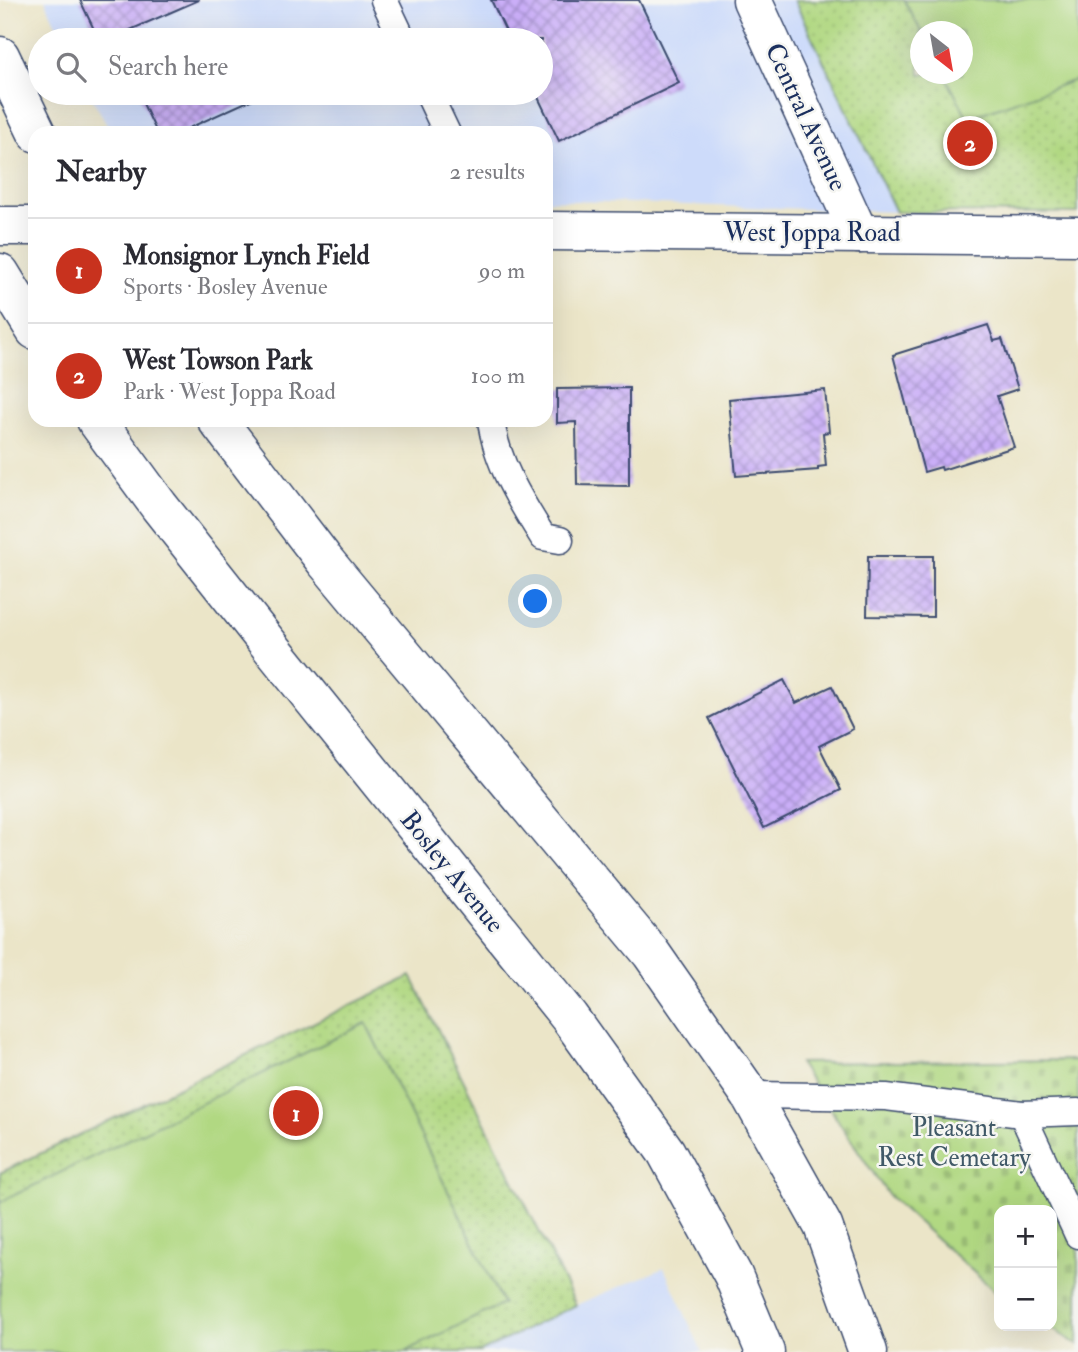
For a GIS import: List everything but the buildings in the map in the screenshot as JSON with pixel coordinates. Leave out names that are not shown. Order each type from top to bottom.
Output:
[{"type":"main road","name":"Central Avenue","points":[[752,0],[859,234]]},
{"type":"main road","points":[[0,56],[34,126]]},
{"type":"main road","points":[[0,226],[28,226]]},
{"type":"main road","name":"West Joppa Road","points":[[553,231],[1078,236]]},
{"type":"main road","points":[[0,273],[28,319]]},
{"type":"main road","name":"Bosley Avenue","points":[[101,427],[159,506],[585,1040],[666,1152],[733,1275],[765,1352]]},
{"type":"main road","points":[[230,430],[325,561],[651,953],[750,1095],[822,1226],[868,1352]]},
{"type":"lane","points":[[384,0],[397,28]]},
{"type":"lane","points":[[434,105],[444,126]]},
{"type":"lane","points":[[492,427],[493,437],[517,495],[543,537],[559,540]]},
{"type":"lane","points":[[750,1095],[886,1097],[1022,1114],[1078,1112]]},
{"type":"lane","points":[[1022,1114],[1078,1235]]},
{"type":"shaded area","points":[[45,0],[794,0],[896,212],[553,200],[553,126],[108,126],[96,105],[553,105],[553,28],[58,28]]},
{"type":"shaded area","points":[[664,1268],[702,1352],[480,1352],[576,1305]]},
{"type":"green space","points":[[794,0],[1078,0],[1078,213],[896,212]]},
{"type":"green space","points":[[904,0],[1078,0],[1078,79],[968,118],[949,84],[973,84],[973,21],[916,21]]},
{"type":"green space","points":[[411,976],[576,1305],[480,1352],[0,1352],[0,1173]]},
{"type":"green space","points":[[366,1023],[503,1304],[404,1352],[0,1352],[0,1202]]},
{"type":"green space","name":"Pleasant Rest Cemetary","points":[[1078,1060],[1078,1345],[1056,1331],[1057,1205],[994,1205],[994,1290],[889,1196],[799,1063]]},
{"type":"place","name":"West Towson Park","points":[[970,143]]},
{"type":"place","name":"Monsignor Lynch Field","points":[[296,1113]]}]
